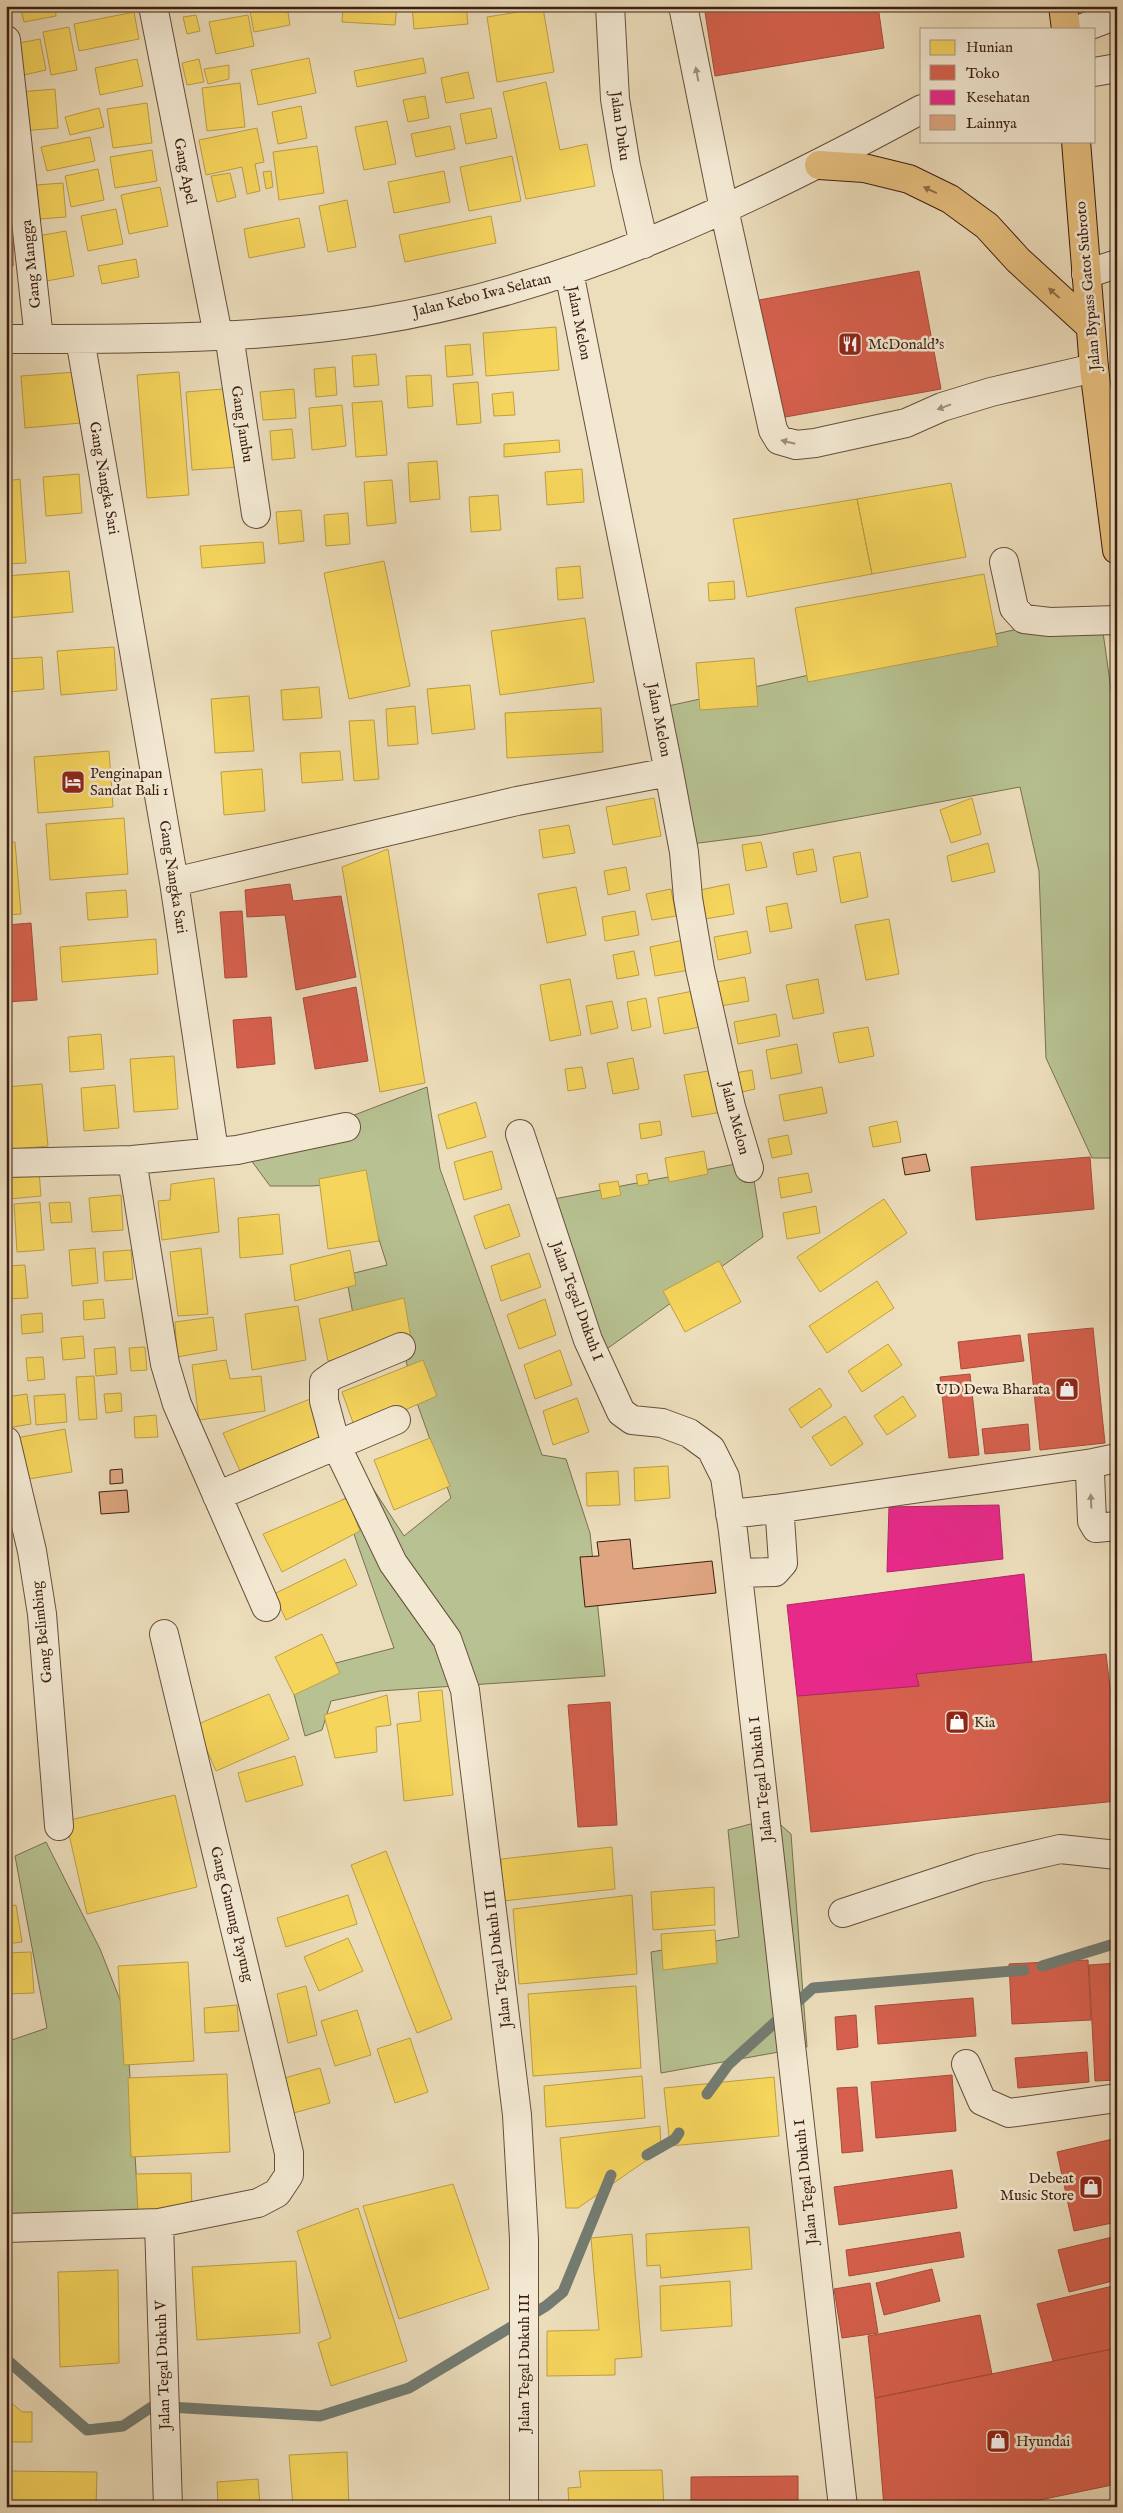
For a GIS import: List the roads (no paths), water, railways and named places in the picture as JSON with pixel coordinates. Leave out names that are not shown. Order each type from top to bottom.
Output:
[{"type":"main road","points":[[1063,6],[1066,28]]},
{"type":"main road","name":"Jalan Bypass Gatot Subroto","points":[[1076,142],[1094,368],[1117,550]]},
{"type":"main road","points":[[819,165],[873,170],[908,179],[950,199],[986,226],[1018,260],[1090,326]]},
{"type":"street","name":"Gang Apel","points":[[153,6],[223,335]]},
{"type":"street","name":"Jalan Duku","points":[[610,6],[615,99],[626,166],[644,244]]},
{"type":"street","points":[[684,6],[738,276],[773,430],[780,440],[796,444],[815,443],[906,424],[942,407],[991,392],[1094,368]]},
{"type":"street","points":[[1083,28],[1117,15]]},
{"type":"street","name":"Gang Mangga","points":[[6,40],[39,339]]},
{"type":"street","points":[[1096,72],[1117,68]]},
{"type":"street","name":"Jalan Kebo Iwa Selatan","points":[[6,339],[80,339],[289,332],[373,321],[504,292],[569,272],[644,244],[724,210],[819,165],[920,110]]},
{"type":"street","points":[[1086,274],[1117,264]]},
{"type":"street","name":"Jalan Melon","points":[[569,272],[669,772],[684,852],[688,898],[702,978],[731,1107],[749,1168]]},
{"type":"street","name":"Gang Jambu","points":[[223,335],[256,514]]},
{"type":"street","name":"Gang Nangka Sari","points":[[80,339],[174,882],[214,1152]]},
{"type":"street","points":[[1004,562],[1014,608],[1024,619],[1050,622],[1117,620]]},
{"type":"street","points":[[174,882],[517,801],[669,772]]},
{"type":"street","points":[[6,1164],[132,1160],[237,1150],[346,1127]]},
{"type":"street","name":"Jalan Tegal Dukuh I","points":[[520,1134],[588,1340],[621,1412],[632,1420],[662,1423],[689,1433],[711,1449],[725,1477],[738,1573],[843,2507]]},
{"type":"street","points":[[132,1160],[165,1364],[176,1404],[266,1607]]},
{"type":"street","name":"Jalan Tegal Dukuh III","points":[[401,1348],[334,1375],[324,1382],[324,1401],[336,1445],[393,1563],[447,1639],[465,1690],[517,2115],[524,2238],[524,2507]]},
{"type":"street","points":[[217,1496],[396,1420]]},
{"type":"street","name":"Gang Belimbing","points":[[6,1441],[32,1551],[40,1605],[59,1826]]},
{"type":"street","points":[[730,1514],[1105,1461]]},
{"type":"street","points":[[1105,1461],[1090,1472],[1092,1522],[1096,1528],[1117,1526]]},
{"type":"street","points":[[738,1573],[776,1572],[783,1563],[780,1518],[775,1509]]},
{"type":"street","name":"Gang Gunung Payung","points":[[159,2223],[258,2203],[277,2193],[289,2175],[289,2153],[164,1634]]},
{"type":"street","points":[[843,1913],[979,1868],[1060,1849],[1117,1855]]},
{"type":"street","points":[[966,2064],[982,2101],[1009,2113],[1117,2098]]},
{"type":"street","points":[[6,2228],[159,2223]]},
{"type":"street","name":"Jalan Tegal Dukuh V","points":[[159,2223],[168,2507]]},
{"type":"waterway","points":[[1042,1966],[1117,1943]]},
{"type":"waterway","points":[[707,2094],[728,2065],[813,1988],[1024,1970]]},
{"type":"waterway","points":[[647,2155],[675,2139],[679,2133]]},
{"type":"waterway","points":[[6,2359],[87,2430],[123,2426],[153,2406],[320,2416],[409,2388],[546,2306],[563,2292],[611,2175]]},
{"type":"place","name":"McDonald's","points":[[850,344]]},
{"type":"place","name":"Penginapan Sandat Bali 1","points":[[73,782]]},
{"type":"place","name":"UD Dewa Bharata","points":[[1067,1389]]},
{"type":"place","name":"Kia","points":[[957,1722]]},
{"type":"place","name":"Debeat Music Store","points":[[1091,2187]]},
{"type":"place","name":"Hyundai","points":[[998,2441]]}]
